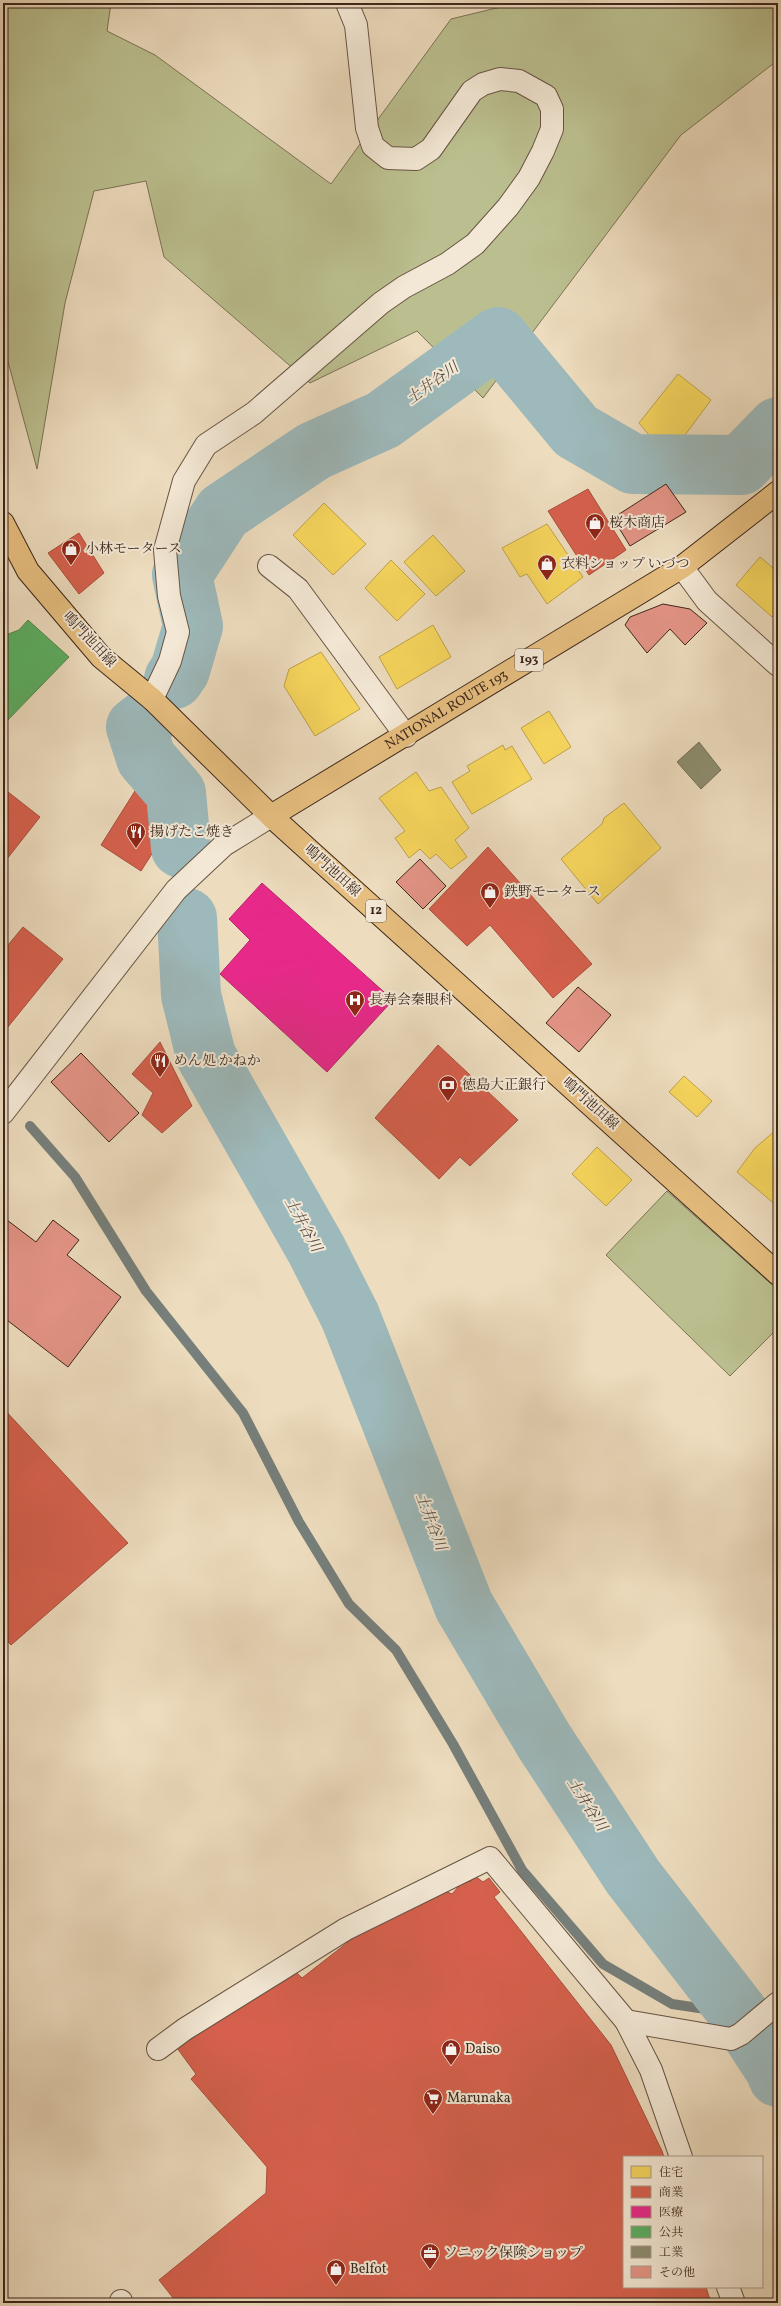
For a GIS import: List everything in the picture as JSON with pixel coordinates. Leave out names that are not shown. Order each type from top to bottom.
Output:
[{"type":"main road","name":"NATIONAL ROUTE 193","points":[[271,816],[406,736],[682,567],[778,492]]},
{"type":"main road","name":"鳴門池田線","points":[[3,523],[28,571],[101,657],[152,699],[271,816],[778,1274]]},
{"type":"street","points":[[152,699],[170,661],[178,632],[169,596],[165,550],[184,481],[206,445],[254,413],[381,303],[475,244],[508,207],[529,178],[543,151],[552,129],[552,109],[546,96],[519,81],[500,79],[483,84],[472,91],[431,149],[416,159],[388,158],[373,146],[367,128],[362,68],[356,25],[347,3]]},
{"type":"street","points":[[269,566],[298,589],[406,736]]},
{"type":"street","points":[[682,567],[707,601],[778,665]]},
{"type":"street","points":[[3,1113],[176,890],[224,845],[271,816]]},
{"type":"street","points":[[158,2048],[185,2029],[346,1929],[490,1858],[626,2022],[651,2070],[681,2156]]},
{"type":"street","points":[[626,2022],[731,2039],[741,2034],[778,2003]]},
{"type":"street","points":[[728,2288],[734,2303]]},
{"type":"green space","points":[[3,3],[111,3],[107,31],[155,55],[331,184],[451,19],[517,3],[778,3],[778,60],[681,135],[483,398],[417,331],[310,383],[164,257],[146,181],[94,191],[65,303],[37,469],[3,343]]},
{"type":"green space","points":[[667,1191],[778,1290],[778,1328],[730,1376],[606,1255]]},
{"type":"building: 住宅","points":[[678,374],[711,400],[668,458],[639,423]]},
{"type":"building: 住宅","points":[[324,503],[366,544],[333,575],[293,535]]},
{"type":"building: 住宅","points":[[547,524],[583,577],[547,604],[527,574],[520,577],[502,548]]},
{"type":"building: 住宅","points":[[433,535],[465,571],[436,596],[404,562]]},
{"type":"building: 住宅","points":[[760,557],[778,572],[778,610],[772,617],[736,585]]},
{"type":"building: 住宅","points":[[391,560],[425,594],[397,621],[365,588]]},
{"type":"building: 住宅","points":[[433,625],[451,657],[397,689],[379,657]]},
{"type":"building: 住宅","points":[[321,652],[360,709],[315,736],[284,686],[289,669]]},
{"type":"building: 住宅","points":[[549,711],[571,747],[544,764],[521,728]]},
{"type":"building: 住宅","points":[[503,745],[505,750],[512,746],[532,779],[472,814],[452,782],[470,771],[467,766]]},
{"type":"building: 住宅","points":[[416,772],[429,791],[441,787],[469,828],[455,840],[467,857],[451,869],[436,854],[430,859],[420,849],[409,858],[395,838],[405,831],[379,798]]},
{"type":"building: 住宅","points":[[624,803],[661,848],[598,904],[561,859],[602,824],[604,818]]},
{"type":"building: 住宅","points":[[684,1076],[712,1101],[697,1117],[669,1092]]},
{"type":"building: 住宅","points":[[776,1130],[778,1132],[778,1207],[737,1172],[755,1148]]},
{"type":"building: 住宅","points":[[597,1147],[632,1180],[606,1206],[572,1174]]},
{"type":"building: 商業","points":[[588,489],[626,550],[589,575],[548,511]]},
{"type":"building: 商業","points":[[79,533],[104,573],[79,594],[48,553]]},
{"type":"building: 商業","points":[[140,783],[181,808],[141,871],[101,845]]},
{"type":"building: 商業","points":[[3,788],[40,817],[3,864]]},
{"type":"building: 商業","points":[[488,847],[592,964],[553,998],[490,925],[467,946],[429,909]]},
{"type":"building: 商業","points":[[23,927],[63,959],[3,1033],[3,951]]},
{"type":"building: 商業","points":[[160,1042],[192,1106],[162,1133],[142,1115],[153,1093],[132,1074]]},
{"type":"building: 商業","points":[[438,1045],[518,1120],[470,1166],[460,1157],[439,1179],[375,1118]]},
{"type":"building: 商業","points":[[3,1408],[128,1543],[11,1645],[3,1636]]},
{"type":"building: 商業","name":"Marunaka","points":[[475,1876],[483,1882],[489,1878],[500,1892],[494,1897],[611,2045],[662,2151],[664,2156],[623,2156],[623,2288],[706,2288],[711,2303],[177,2303],[159,2280],[266,2193],[267,2167],[191,2079],[196,2074],[177,2048],[297,1973],[302,1978],[361,1932],[445,1891],[452,1894],[466,1878],[470,1882]]},
{"type":"building: 医療","points":[[262,883],[393,1000],[327,1072],[220,974],[250,940],[229,919]]},
{"type":"building: 公共","points":[[28,620],[69,657],[3,725],[3,636],[19,630]]},
{"type":"building: 工業","points":[[699,742],[721,770],[701,789],[677,762]]},
{"type":"building: その他","points":[[666,484],[686,512],[630,546],[613,518]]},
{"type":"building: その他","points":[[663,604],[690,609],[707,623],[685,645],[670,629],[647,653],[625,625],[630,617]]},
{"type":"building: その他","points":[[420,859],[446,886],[423,909],[396,882]]},
{"type":"building: その他","points":[[578,987],[611,1015],[579,1052],[546,1023]]},
{"type":"building: その他","points":[[81,1053],[139,1113],[109,1142],[51,1082]]},
{"type":"building: その他","points":[[3,1217],[36,1242],[53,1220],[79,1240],[67,1255],[121,1297],[68,1367],[3,1317]]},
{"type":"waterway","name":"土井谷川","points":[[174,679],[180,670],[193,626],[182,575],[223,512],[314,451],[383,420],[498,337],[576,431],[633,464],[741,465],[778,427]]},
{"type":"waterway","name":"土井谷川","points":[[150,716],[136,727],[146,758],[176,793],[181,848]]},
{"type":"waterway","name":"土井谷川","points":[[187,918],[191,995],[206,1056],[316,1249],[350,1316],[464,1606],[544,1741],[633,1877],[739,2014],[775,2069],[778,2077]]},
{"type":"waterway","points":[[30,1126],[75,1177],[146,1291],[243,1413],[299,1522],[349,1604],[396,1650],[453,1744],[522,1870],[603,1964],[672,2004],[739,2014]]},
{"type":"place","name":"桜木商店","points":[[595,540]]},
{"type":"place","name":"小林モータース","points":[[71,566]]},
{"type":"place","name":"衣料ショップ いづつ","points":[[547,581]]},
{"type":"place","name":"揚げたこ焼き","points":[[136,849]]},
{"type":"place","name":"鉄野モータース","points":[[490,909]]},
{"type":"place","name":"長寿会秦眼科","points":[[355,1017]]},
{"type":"place","name":"めん処 かねか","points":[[160,1078]]},
{"type":"place","name":"徳島大正銀行","points":[[448,1102]]},
{"type":"place","name":"Daiso","points":[[451,2066]]},
{"type":"place","name":"Marunaka","points":[[433,2115]]},
{"type":"place","name":"ソニック保険ショップ","points":[[430,2270]]},
{"type":"place","name":"Belfot","points":[[336,2286]]}]
